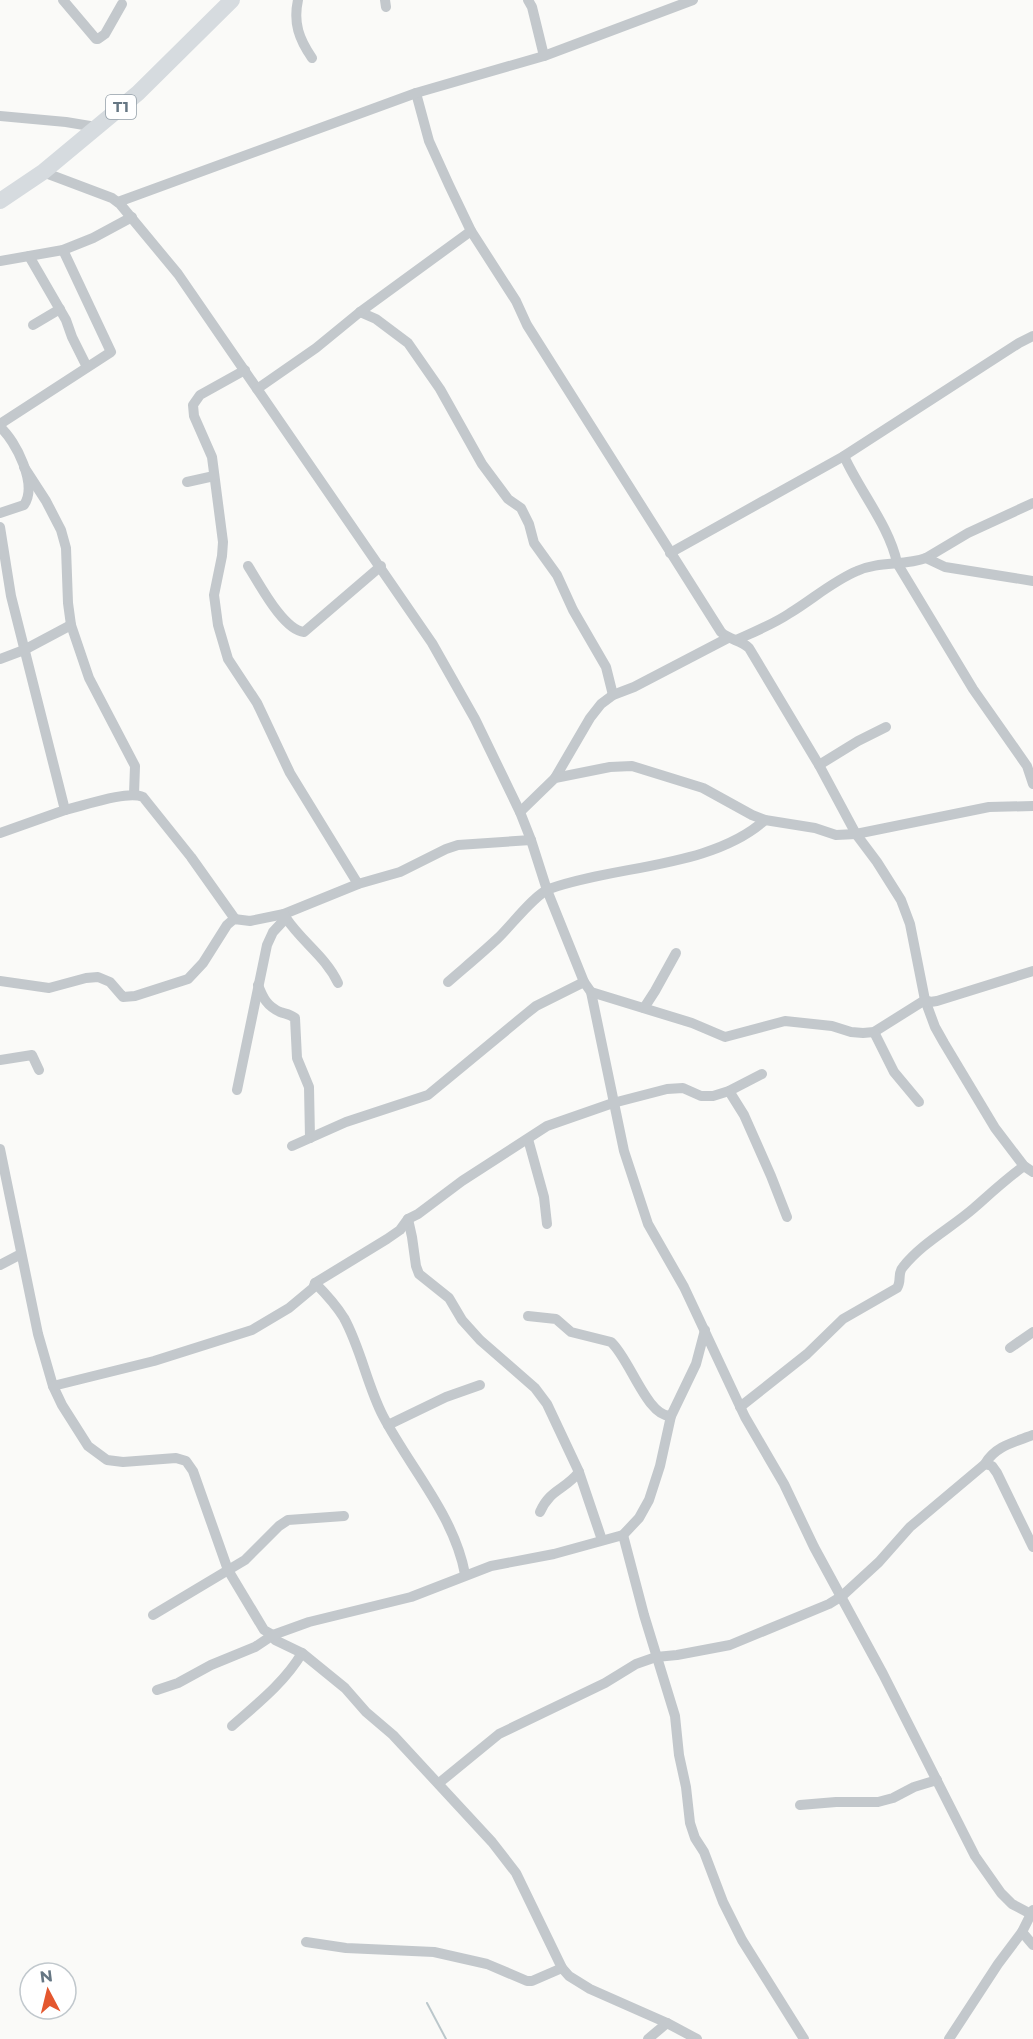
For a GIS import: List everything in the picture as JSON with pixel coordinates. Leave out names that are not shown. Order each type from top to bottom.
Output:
[{"type":"highway","name":"T1","points":[[0,201],[43,172],[138,93],[232,0]]},
{"type":"street","points":[[63,0],[96,39],[105,34],[122,4]]},
{"type":"street","points":[[298,0],[296,14],[298,32],[312,58]]},
{"type":"street","points":[[528,0],[532,7],[544,56]]},
{"type":"street","points":[[118,202],[416,93],[544,56],[693,0]]},
{"type":"street","points":[[416,93],[429,141],[471,231],[516,301],[527,325],[721,632],[748,648],[819,765],[856,834],[901,900],[910,924],[925,1000],[935,1027],[995,1128],[1028,1169],[996,1187],[974,1208],[929,1242],[900,1270],[900,1283],[897,1288],[843,1319],[807,1354],[740,1407]]},
{"type":"street","points":[[0,116],[96,127]]},
{"type":"street","points":[[43,172],[118,202],[178,274],[432,642],[475,719],[520,812],[547,890],[584,982],[591,992],[624,1151],[648,1224],[684,1287],[740,1407],[784,1484],[814,1547],[842,1596],[975,1857],[1001,1893],[1012,1904],[1032,1912],[1022,1932],[949,2039]]},
{"type":"street","points":[[0,261],[63,250],[93,238],[132,217]]},
{"type":"street","points":[[257,389],[316,348],[360,312],[471,231]]},
{"type":"street","points":[[63,250],[111,353],[0,426],[15,445],[24,467],[61,530],[66,548],[71,625],[89,678],[135,766],[134,794]]},
{"type":"street","points":[[29,256],[60,309],[87,367]]},
{"type":"street","points":[[33,324],[60,309]]},
{"type":"street","points":[[360,312],[376,320],[408,343],[440,389],[482,464],[508,499],[521,508],[529,524],[534,543],[557,575],[573,610],[606,667],[613,695]]},
{"type":"street","points":[[670,553],[844,456],[926,401],[1033,336]]},
{"type":"street","points":[[245,370],[200,395],[193,405],[194,416],[211,453],[223,542],[214,601],[226,653],[233,668],[257,704],[290,773],[358,884]]},
{"type":"street","points":[[844,456],[853,477],[867,498],[895,551],[897,563],[973,688],[1027,766],[1033,784]]},
{"type":"street","points":[[0,513],[17,508],[26,502],[27,487],[24,467]]},
{"type":"street","points":[[187,482],[214,476]]},
{"type":"street","points":[[520,812],[555,778],[590,718],[601,704],[613,695],[790,614],[819,592],[852,573],[871,567],[926,558],[968,533],[1033,503]]},
{"type":"street","points":[[0,527],[11,596],[65,810]]},
{"type":"street","points":[[926,558],[945,567],[1033,581]]},
{"type":"street","points":[[248,566],[280,613],[295,630],[302,632],[307,631],[381,566]]},
{"type":"street","points":[[0,599],[11,596]]},
{"type":"street","points":[[0,659],[24,650],[71,625]]},
{"type":"street","points":[[819,765],[886,727]]},
{"type":"street","points":[[555,778],[610,767],[632,766],[704,788],[765,820],[814,828],[836,835],[856,834],[989,807],[1033,806]]},
{"type":"street","points":[[0,834],[65,810],[134,794],[141,796],[191,857],[236,919]]},
{"type":"street","points":[[448,982],[497,939],[547,890],[683,858],[730,843],[765,820]]},
{"type":"street","points":[[0,981],[49,988],[98,977],[108,980],[123,997],[135,996],[188,979],[203,963],[228,925],[236,919],[250,921],[285,916],[358,884],[400,872],[458,845],[531,840]]},
{"type":"street","points":[[285,916],[293,929],[326,963],[338,983]]},
{"type":"street","points":[[237,1090],[267,945],[285,916]]},
{"type":"street","points":[[644,1008],[676,953]]},
{"type":"street","points":[[925,1000],[938,1001],[1033,971]]},
{"type":"street","points":[[291,1146],[346,1122],[428,1095],[526,1014],[584,982]]},
{"type":"street","points":[[258,984],[269,1006],[294,1018],[297,1058],[309,1087],[310,1138]]},
{"type":"street","points":[[591,992],[692,1023],[725,1037],[785,1020],[832,1026],[863,1034],[874,1032],[925,1000]]},
{"type":"street","points":[[874,1032],[894,1072],[919,1102]]},
{"type":"street","points":[[0,1060],[32,1055],[39,1070]]},
{"type":"street","points":[[52,1386],[154,1361],[252,1330],[289,1308],[313,1288],[315,1283],[387,1239],[400,1230],[408,1219],[548,1126],[613,1103],[675,1088],[687,1089],[701,1096],[713,1096],[729,1091],[762,1074]]},
{"type":"street","points":[[729,1091],[744,1115],[787,1217]]},
{"type":"street","points":[[528,1139],[544,1197],[547,1224]]},
{"type":"street","points":[[0,1149],[21,1254],[52,1386],[77,1432],[88,1446],[108,1460],[123,1462],[180,1458],[186,1461],[193,1471],[228,1570],[264,1630],[273,1635],[275,1640],[302,1653],[345,1688],[366,1712],[393,1735],[439,1783],[492,1842],[516,1873],[562,1968],[580,1983],[697,2039]]},
{"type":"street","points":[[408,1219],[419,1274],[449,1298],[462,1320],[480,1340],[539,1392],[551,1410],[579,1472],[602,1540]]},
{"type":"street","points":[[0,1265],[21,1254]]},
{"type":"street","points":[[315,1283],[333,1301],[344,1320],[388,1425],[414,1466],[448,1528],[462,1556],[465,1574]]},
{"type":"street","points":[[528,1316],[557,1319],[571,1332],[611,1342],[631,1369],[652,1406],[660,1414],[671,1416]]},
{"type":"street","points":[[157,1690],[178,1683],[211,1665],[255,1647],[273,1635],[326,1617],[411,1597],[490,1566],[554,1554],[623,1535],[639,1518],[649,1500],[660,1466],[671,1416],[696,1364],[705,1330]]},
{"type":"street","points":[[1010,1348],[1033,1332]]},
{"type":"street","points":[[388,1425],[446,1397],[480,1385]]},
{"type":"street","points":[[439,1783],[499,1734],[605,1683],[636,1664],[656,1657],[730,1645],[822,1608],[842,1596],[879,1562],[910,1527],[985,1464],[996,1450],[1033,1435]]},
{"type":"street","points":[[985,1464],[992,1466],[997,1473],[1033,1547]]},
{"type":"street","points":[[540,1512],[548,1496],[574,1479],[579,1472]]},
{"type":"street","points":[[153,1615],[255,1551],[288,1520],[344,1516]]},
{"type":"street","points":[[623,1535],[656,1657],[675,1716],[690,1823],[695,1838],[704,1852],[723,1902],[742,1940],[804,2039]]},
{"type":"street","points":[[232,1726],[268,1695],[293,1669],[302,1653]]},
{"type":"street","points":[[800,1805],[878,1802],[937,1780]]},
{"type":"street","points":[[1022,1932],[1033,1945]]},
{"type":"street","points":[[306,1942],[346,1948],[434,1952],[487,1964],[527,1981],[562,1968]]},
{"type":"street","points":[[648,2039],[667,2023]]},
{"type":"waterway","points":[[427,2003],[446,2039]]}]
